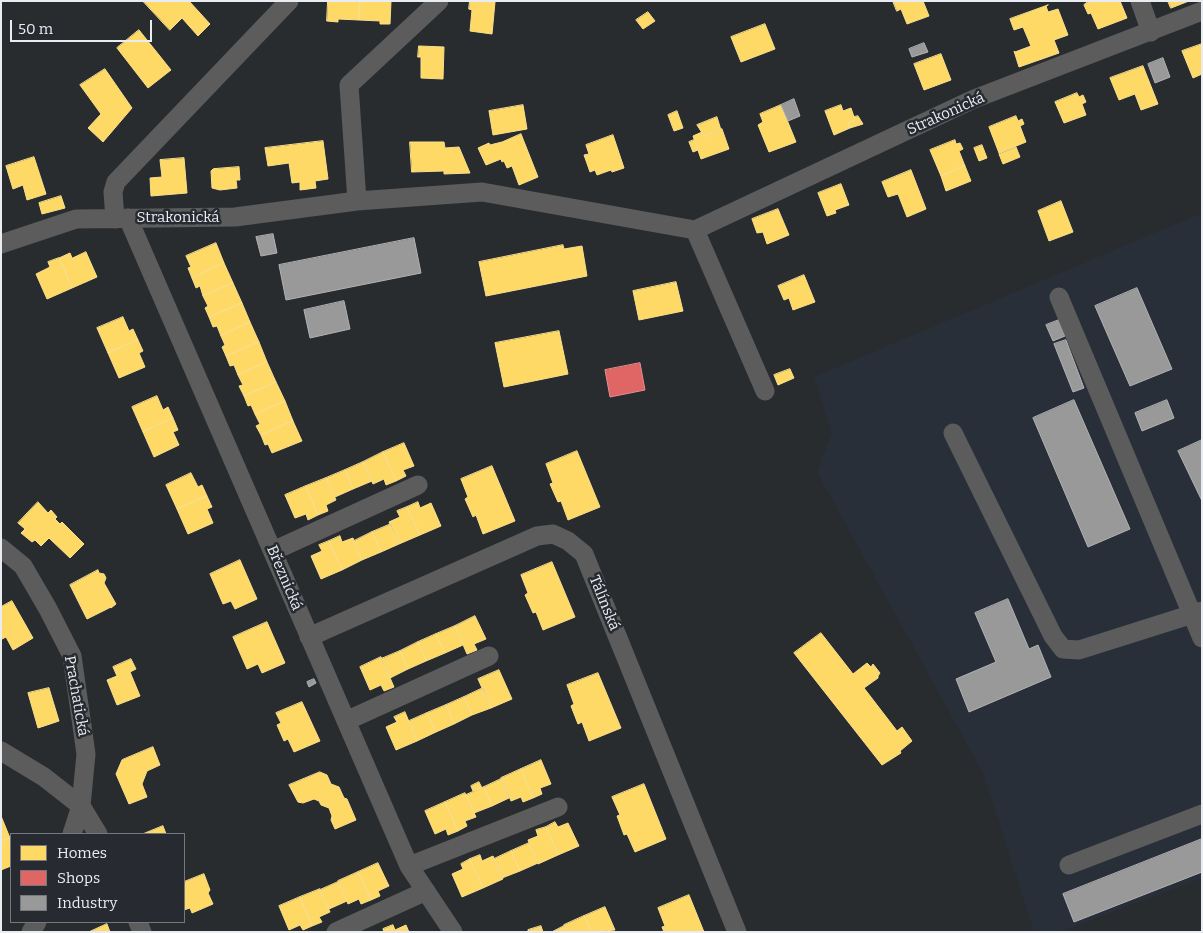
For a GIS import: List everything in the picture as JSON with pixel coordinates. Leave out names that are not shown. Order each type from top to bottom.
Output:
[{"type":"street","name":"Březnická","points":[[288,1],[116,182],[113,192],[121,218],[272,551],[409,866],[453,932]]},
{"type":"street","points":[[357,201],[349,85],[438,1]]},
{"type":"street","points":[[1140,1],[1151,32]]},
{"type":"street","name":"Strakonická","points":[[1,244],[76,219],[235,218],[357,201],[482,192],[695,230],[974,99],[1202,11]]},
{"type":"street","points":[[695,230],[765,390]]},
{"type":"street","points":[[1060,298],[1197,613],[1202,638]]},
{"type":"street","points":[[953,432],[1053,636],[1063,649],[1079,650],[1197,613]]},
{"type":"street","points":[[272,551],[418,485]]},
{"type":"street","name":"Tálínská","points":[[310,637],[537,536],[553,534],[568,541],[584,554],[737,932]]},
{"type":"street","name":"Prachatická","points":[[1,548],[23,566],[72,656],[86,754],[81,806],[72,833]]},
{"type":"street","points":[[346,721],[489,656]]},
{"type":"street","points":[[1,751],[44,777],[81,806],[97,833]]},
{"type":"street","points":[[409,866],[558,806]]},
{"type":"street","points":[[1069,865],[1202,814]]},
{"type":"street","points":[[336,932],[426,891]]},
{"type":"shaded area","points":[[1202,213],[1202,878],[1060,932],[1034,932],[984,775],[817,472],[832,433],[814,377]]},
{"type":"building: Homes","points":[[143,1],[189,1],[210,24],[198,36],[182,18],[170,30]]},
{"type":"building: Homes","points":[[328,1],[360,1],[359,20],[338,19],[338,22],[327,21]]},
{"type":"building: Homes","points":[[360,1],[391,1],[390,24],[380,24],[380,21],[359,20]]},
{"type":"building: Homes","points":[[470,1],[495,2],[492,34],[470,31],[472,10],[469,9]]},
{"type":"building: Homes","points":[[893,1],[923,1],[929,16],[907,24],[901,9],[897,11]]},
{"type":"building: Homes","points":[[1089,1],[1120,1],[1127,18],[1098,29],[1091,13],[1088,14],[1084,5]]},
{"type":"building: Homes","points":[[1168,1],[1189,1],[1171,8]]},
{"type":"building: Homes","points":[[1048,5],[1046,6],[1048,12],[1058,9],[1068,35],[1054,40],[1059,53],[1019,67],[1014,51],[1031,46],[1023,27],[1014,30],[1010,19]]},
{"type":"building: Homes","points":[[648,12],[655,21],[643,29],[636,20]]},
{"type":"building: Homes","points":[[765,24],[775,49],[741,62],[731,37]]},
{"type":"building: Homes","points":[[139,30],[171,70],[148,88],[117,48]]},
{"type":"building: Homes","points":[[1202,44],[1202,74],[1193,78],[1182,51]]},
{"type":"building: Homes","points":[[419,46],[444,47],[443,79],[421,78],[421,57],[418,57]]},
{"type":"building: Homes","points":[[941,54],[951,80],[924,90],[914,64]]},
{"type":"building: Homes","points":[[1143,66],[1158,104],[1141,110],[1135,94],[1119,100],[1110,78]]},
{"type":"building: Homes","points":[[105,69],[132,108],[103,142],[88,128],[101,114],[80,85]]},
{"type":"building: Homes","points":[[1077,93],[1079,97],[1083,95],[1086,102],[1082,104],[1086,115],[1064,123],[1055,102]]},
{"type":"building: Homes","points":[[523,105],[527,129],[493,135],[489,111]]},
{"type":"building: Homes","points":[[781,105],[796,142],[769,152],[758,125],[763,122],[760,114]]},
{"type":"building: Homes","points":[[841,105],[843,111],[851,108],[855,120],[848,123],[850,128],[834,135],[825,111]]},
{"type":"building: Homes","points":[[677,111],[683,128],[674,131],[668,115]]},
{"type":"building: Homes","points":[[858,116],[863,124],[850,128],[848,123],[855,120],[854,117]]},
{"type":"building: Homes","points":[[1016,116],[1018,121],[1022,119],[1024,124],[1020,126],[1026,142],[999,153],[989,127]]},
{"type":"building: Homes","points":[[717,117],[721,130],[704,136],[697,125]]},
{"type":"building: Homes","points":[[722,129],[729,149],[701,159],[693,136],[702,132],[704,136]]},
{"type":"building: Homes","points":[[521,134],[538,177],[519,185],[512,166],[507,168],[501,159],[486,165],[478,148],[489,143],[490,145],[502,142]]},
{"type":"building: Homes","points":[[613,135],[624,168],[597,175],[595,170],[590,172],[584,155],[589,154],[586,145]]},
{"type":"building: Homes","points":[[694,140],[698,150],[693,152],[689,142]]},
{"type":"building: Homes","points":[[955,140],[956,144],[960,143],[963,149],[959,151],[965,166],[941,176],[930,150]]},
{"type":"building: Homes","points":[[323,141],[328,179],[315,181],[316,188],[300,190],[300,182],[292,183],[289,163],[268,166],[265,148]]},
{"type":"building: Homes","points":[[410,142],[444,142],[445,148],[459,147],[470,173],[444,174],[444,171],[412,172]]},
{"type":"building: Homes","points":[[982,145],[987,158],[979,161],[974,148]]},
{"type":"building: Homes","points":[[1016,147],[1020,157],[1003,164],[999,154]]},
{"type":"building: Homes","points":[[34,157],[46,194],[27,200],[23,185],[13,189],[6,166]]},
{"type":"building: Homes","points":[[184,158],[187,193],[151,196],[150,178],[162,177],[160,160]]},
{"type":"building: Homes","points":[[965,166],[971,181],[946,191],[941,176]]},
{"type":"building: Homes","points":[[239,167],[240,180],[236,180],[237,188],[220,190],[212,188],[211,171],[213,169]]},
{"type":"building: Homes","points":[[911,170],[926,209],[907,217],[898,194],[888,197],[882,182]]},
{"type":"building: Homes","points":[[841,184],[849,205],[835,210],[836,213],[827,216],[818,193]]},
{"type":"building: Homes","points":[[61,196],[65,208],[42,214],[39,203]]},
{"type":"building: Homes","points":[[1061,201],[1073,232],[1049,241],[1038,211]]},
{"type":"building: Homes","points":[[778,209],[789,235],[767,244],[763,232],[757,233],[752,219]]},
{"type":"building: Homes","points":[[216,243],[224,263],[192,278],[188,268],[191,267],[186,256]]},
{"type":"building: Homes","points":[[563,245],[564,249],[582,246],[587,276],[486,296],[479,262]]},
{"type":"building: Homes","points":[[86,252],[97,277],[72,288],[59,258],[70,253],[72,258]]},
{"type":"building: Homes","points":[[59,258],[72,288],[47,299],[36,274],[50,267],[48,262]]},
{"type":"building: Homes","points":[[224,263],[233,283],[203,296],[200,286],[196,288],[192,278]]},
{"type":"building: Homes","points":[[804,275],[815,302],[793,310],[789,298],[784,300],[778,286]]},
{"type":"building: Homes","points":[[676,282],[683,311],[639,320],[633,291]]},
{"type":"building: Homes","points":[[233,283],[242,303],[209,317],[205,308],[208,306],[203,296]]},
{"type":"building: Homes","points":[[242,303],[250,322],[221,336],[217,326],[213,327],[209,317]]},
{"type":"building: Homes","points":[[123,317],[129,331],[133,329],[138,340],[108,353],[97,328]]},
{"type":"building: Homes","points":[[250,322],[259,342],[226,356],[222,347],[225,345],[221,336]]},
{"type":"building: Homes","points":[[559,331],[568,374],[504,387],[495,343]]},
{"type":"building: Homes","points":[[138,340],[143,351],[139,353],[145,367],[119,378],[108,353]]},
{"type":"building: Homes","points":[[259,342],[267,362],[238,375],[234,365],[230,366],[226,356]]},
{"type":"building: Homes","points":[[267,362],[276,382],[244,396],[239,386],[243,385],[238,375]]},
{"type":"building: Homes","points":[[790,369],[794,378],[778,385],[774,375]]},
{"type":"building: Homes","points":[[276,382],[285,401],[255,414],[251,405],[248,406],[244,396]]},
{"type":"building: Homes","points":[[157,396],[163,410],[168,407],[173,418],[143,432],[132,407]]},
{"type":"building: Homes","points":[[285,401],[293,421],[261,435],[256,426],[260,424],[255,414]]},
{"type":"building: Homes","points":[[173,418],[178,430],[173,432],[179,445],[154,457],[143,432]]},
{"type":"building: Homes","points":[[293,421],[302,441],[272,453],[268,444],[265,445],[261,435]]},
{"type":"building: Homes","points":[[404,443],[414,466],[403,470],[406,476],[396,481],[383,452]]},
{"type":"building: Homes","points":[[577,451],[600,507],[568,520],[561,501],[558,502],[550,484],[553,483],[546,464]]},
{"type":"building: Homes","points":[[383,452],[396,481],[386,485],[384,479],[373,484],[363,462]]},
{"type":"building: Homes","points":[[363,462],[372,481],[353,489],[345,470]]},
{"type":"building: Homes","points":[[492,466],[515,521],[483,534],[476,515],[473,517],[465,499],[468,497],[461,479]]},
{"type":"building: Homes","points":[[345,470],[353,489],[335,497],[326,478]]},
{"type":"building: Homes","points":[[191,473],[198,487],[202,485],[207,496],[177,509],[166,485]]},
{"type":"building: Homes","points":[[326,478],[336,500],[326,505],[328,511],[318,515],[306,486]]},
{"type":"building: Homes","points":[[306,486],[318,515],[308,520],[306,514],[295,518],[285,495]]},
{"type":"building: Homes","points":[[207,496],[212,507],[207,509],[213,523],[188,534],[177,509]]},
{"type":"building: Homes","points":[[38,502],[48,513],[51,510],[57,517],[55,519],[60,524],[62,522],[84,544],[70,558],[49,538],[41,546],[35,540],[32,542],[21,533],[25,529],[18,523]]},
{"type":"building: Homes","points":[[418,502],[420,508],[431,503],[441,526],[420,535],[407,507]]},
{"type":"building: Homes","points":[[407,507],[420,535],[399,544],[389,522],[400,517],[397,511]]},
{"type":"building: Homes","points":[[391,524],[399,544],[381,552],[372,532]]},
{"type":"building: Homes","points":[[372,532],[381,552],[362,560],[354,541]]},
{"type":"building: Homes","points":[[340,536],[342,542],[353,538],[362,560],[342,570],[329,541]]},
{"type":"building: Homes","points":[[329,541],[342,570],[321,579],[311,556],[322,551],[319,545]]},
{"type":"building: Homes","points":[[240,560],[257,599],[235,609],[231,601],[223,604],[210,574]]},
{"type":"building: Homes","points":[[552,562],[575,617],[543,630],[536,612],[533,613],[525,595],[528,593],[521,575]]},
{"type":"building: Homes","points":[[98,570],[99,573],[104,574],[106,578],[104,583],[116,604],[87,619],[70,585]]},
{"type":"building: Homes","points":[[12,601],[33,638],[13,650],[6,637],[1,638],[1,607]]},
{"type":"building: Homes","points":[[475,616],[486,639],[474,644],[477,650],[467,654],[455,626]]},
{"type":"building: Homes","points":[[267,622],[285,663],[262,673],[258,664],[247,669],[233,637]]},
{"type":"building: Homes","points":[[455,626],[463,645],[445,653],[436,634]]},
{"type":"building: Homes","points":[[821,633],[853,674],[867,663],[871,667],[873,664],[880,673],[878,678],[864,688],[897,731],[902,727],[912,741],[900,751],[901,753],[882,765],[794,653]]},
{"type":"building: Homes","points":[[436,634],[445,653],[426,661],[418,642]]},
{"type":"building: Homes","points":[[418,642],[426,661],[408,669],[400,651]]},
{"type":"building: Homes","points":[[400,651],[408,669],[390,678],[381,659]]},
{"type":"building: Homes","points":[[381,657],[394,687],[384,691],[381,685],[370,690],[360,667]]},
{"type":"building: Homes","points":[[131,659],[136,669],[130,672],[140,696],[117,705],[107,680],[117,676],[113,667]]},
{"type":"building: Homes","points":[[499,670],[512,699],[491,708],[478,679]]},
{"type":"building: Homes","points":[[598,673],[621,728],[589,741],[582,722],[578,724],[571,706],[574,704],[567,685]]},
{"type":"building: Homes","points":[[49,688],[59,721],[38,728],[28,693]]},
{"type":"building: Homes","points":[[483,688],[491,708],[472,715],[464,697]]},
{"type":"building: Homes","points":[[464,697],[472,715],[454,724],[446,705]]},
{"type":"building: Homes","points":[[302,702],[320,741],[294,752],[288,739],[284,741],[277,725],[281,723],[276,713]]},
{"type":"building: Homes","points":[[446,705],[454,724],[436,732],[427,713]]},
{"type":"building: Homes","points":[[405,712],[417,741],[396,750],[386,727],[397,722],[394,717]]},
{"type":"building: Homes","points":[[427,713],[436,732],[417,741],[409,721]]},
{"type":"building: Homes","points":[[153,747],[160,765],[147,771],[142,784],[147,797],[129,804],[116,774],[122,760]]},
{"type":"building: Homes","points":[[541,760],[551,784],[540,788],[542,794],[533,798],[521,769]]},
{"type":"building: Homes","points":[[521,769],[533,798],[523,802],[521,797],[511,801],[501,778]]},
{"type":"building: Homes","points":[[320,772],[327,775],[331,784],[339,787],[344,798],[347,799],[356,820],[335,829],[329,808],[321,805],[319,801],[314,799],[303,803],[298,802],[289,785]]},
{"type":"building: Homes","points":[[501,779],[509,798],[492,806],[484,787]]},
{"type":"building: Homes","points":[[479,782],[482,788],[473,791],[471,786]]},
{"type":"building: Homes","points":[[644,784],[666,839],[635,852],[627,834],[624,835],[617,816],[620,815],[612,797]]},
{"type":"building: Homes","points":[[484,787],[492,806],[474,813],[466,795]]},
{"type":"building: Homes","points":[[465,793],[476,817],[465,821],[467,826],[458,831],[445,802]]},
{"type":"building: Homes","points":[[445,802],[458,831],[448,835],[446,829],[435,834],[425,811]]},
{"type":"building: Homes","points":[[1,816],[10,838],[1,841]]},
{"type":"building: Homes","points":[[555,822],[558,827],[568,823],[579,846],[558,855],[546,827]]},
{"type":"building: Homes","points":[[163,826],[166,833],[146,833]]},
{"type":"building: Homes","points":[[546,827],[558,855],[538,864],[528,840],[538,836],[536,830]]},
{"type":"building: Homes","points":[[10,838],[10,866],[1,870],[1,841]]},
{"type":"building: Homes","points":[[529,843],[538,863],[520,871],[511,851]]},
{"type":"building: Homes","points":[[511,851],[520,871],[502,878],[494,859]]},
{"type":"building: Homes","points":[[480,855],[482,861],[493,856],[503,879],[483,888],[470,859]]},
{"type":"building: Homes","points":[[470,859],[483,888],[462,897],[452,874],[463,869],[461,864]]},
{"type":"building: Homes","points":[[378,863],[389,886],[378,891],[380,896],[371,900],[358,872]]},
{"type":"building: Homes","points":[[358,872],[371,900],[361,904],[359,899],[348,904],[338,881]]},
{"type":"building: Homes","points":[[204,874],[210,890],[208,893],[213,904],[192,913],[190,908],[185,910],[185,882]]},
{"type":"building: Homes","points":[[338,882],[347,901],[329,909],[320,890]]},
{"type":"building: Homes","points":[[320,889],[330,912],[319,917],[322,922],[312,926],[300,897]]},
{"type":"building: Homes","points":[[689,895],[704,932],[664,932],[662,927],[665,926],[658,908]]},
{"type":"building: Homes","points":[[300,897],[312,926],[303,930],[300,925],[289,930],[279,906]]},
{"type":"building: Homes","points":[[605,907],[615,930],[591,932],[584,916]]},
{"type":"building: Homes","points":[[584,916],[591,932],[567,932],[564,925]]},
{"type":"building: Homes","points":[[107,924],[110,932],[89,932]]},
{"type":"building: Homes","points":[[393,925],[395,930],[406,925],[409,932],[384,932],[383,929]]},
{"type":"building: Homes","points":[[541,926],[543,932],[528,932],[528,930]]},
{"type":"building: Homes","points":[[564,926],[567,932],[552,932]]},
{"type":"building: Shops","points":[[640,363],[645,390],[610,397],[605,370]]},
{"type":"building: Industry","points":[[924,43],[928,52],[912,57],[909,49]]},
{"type":"building: Industry","points":[[1163,58],[1170,77],[1155,83],[1148,64]]},
{"type":"building: Industry","points":[[794,99],[800,116],[788,121],[781,105]]},
{"type":"building: Industry","points":[[273,234],[277,253],[261,256],[256,237]]},
{"type":"building: Industry","points":[[414,238],[421,273],[286,300],[279,265]]},
{"type":"building: Industry","points":[[1137,288],[1172,369],[1130,386],[1095,306]]},
{"type":"building: Industry","points":[[344,301],[350,329],[310,338],[304,310]]},
{"type":"building: Industry","points":[[1059,320],[1065,336],[1053,341],[1046,325]]},
{"type":"building: Industry","points":[[1066,340],[1084,388],[1073,392],[1054,344]]},
{"type":"building: Industry","points":[[1074,400],[1130,529],[1088,547],[1033,418]]},
{"type":"building: Industry","points":[[1167,400],[1174,418],[1142,431],[1135,413]]},
{"type":"building: Industry","points":[[1202,440],[1202,501],[1178,451]]},
{"type":"building: Industry","points":[[1008,599],[1029,649],[1038,645],[1051,677],[969,712],[956,679],[996,662],[975,613]]},
{"type":"building: Industry","points":[[314,679],[316,683],[309,687],[307,682]]},
{"type":"building: Industry","points":[[1202,839],[1202,872],[1074,922],[1063,894]]}]
